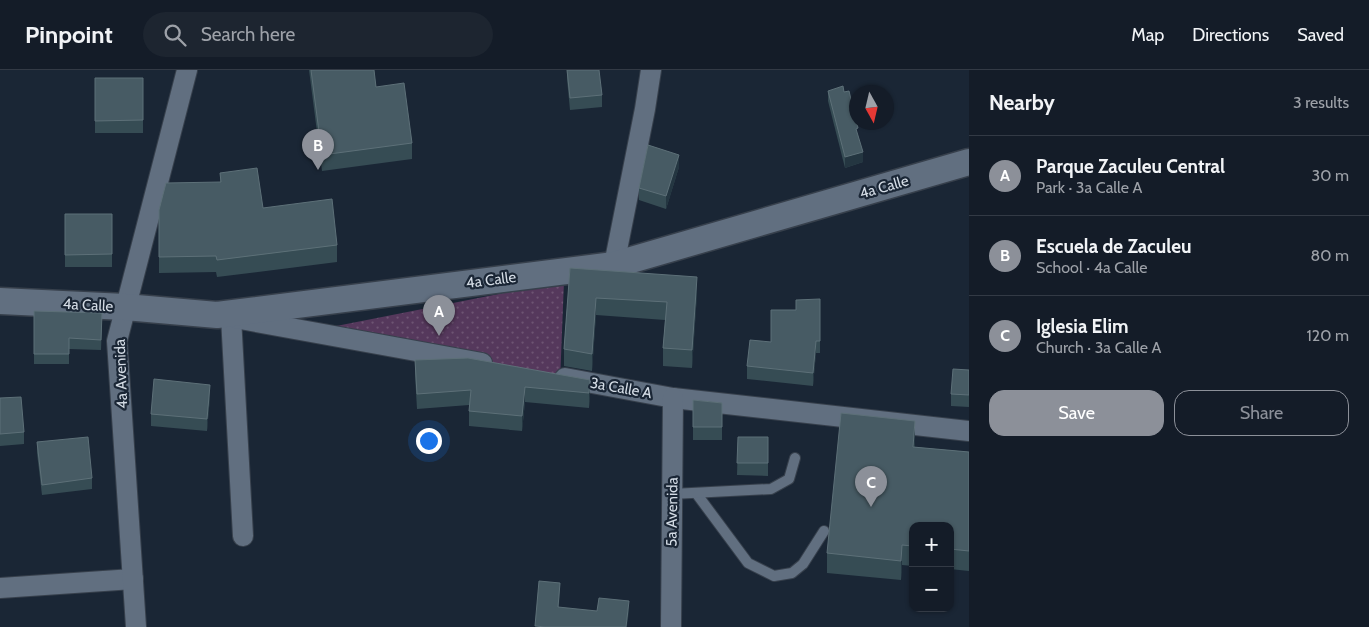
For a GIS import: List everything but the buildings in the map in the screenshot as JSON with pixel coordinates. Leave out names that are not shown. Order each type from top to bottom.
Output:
[{"type":"street","name":"4a Avenida","points":[[136,627],[117,341],[187,70]]},
{"type":"street","points":[[614,265],[644,118],[651,70]]},
{"type":"street","name":"4a Calle","points":[[0,302],[125,307],[224,316],[614,265],[969,162]]},
{"type":"street","points":[[243,536],[224,316],[496,366]]},
{"type":"street","name":"3a Calle A","points":[[546,374],[673,398],[969,431]]},
{"type":"street","name":"5a Avenida","points":[[671,627],[673,398]]},
{"type":"street","points":[[0,588],[133,579]]},
{"type":"lane","points":[[672,494],[771,489],[789,479],[795,458]]},
{"type":"lane","points":[[696,493],[748,563],[774,576],[792,572],[803,564],[824,531]]},
{"type":"shaded area","points":[[564,281],[560,382],[316,330]]},
{"type":"place","name":"Escuela de Zaculeu","points":[[318,170]]},
{"type":"place","name":"Parque Zaculeu Central","points":[[439,336]]},
{"type":"place","name":"Iglesia Elim","points":[[871,507]]}]
